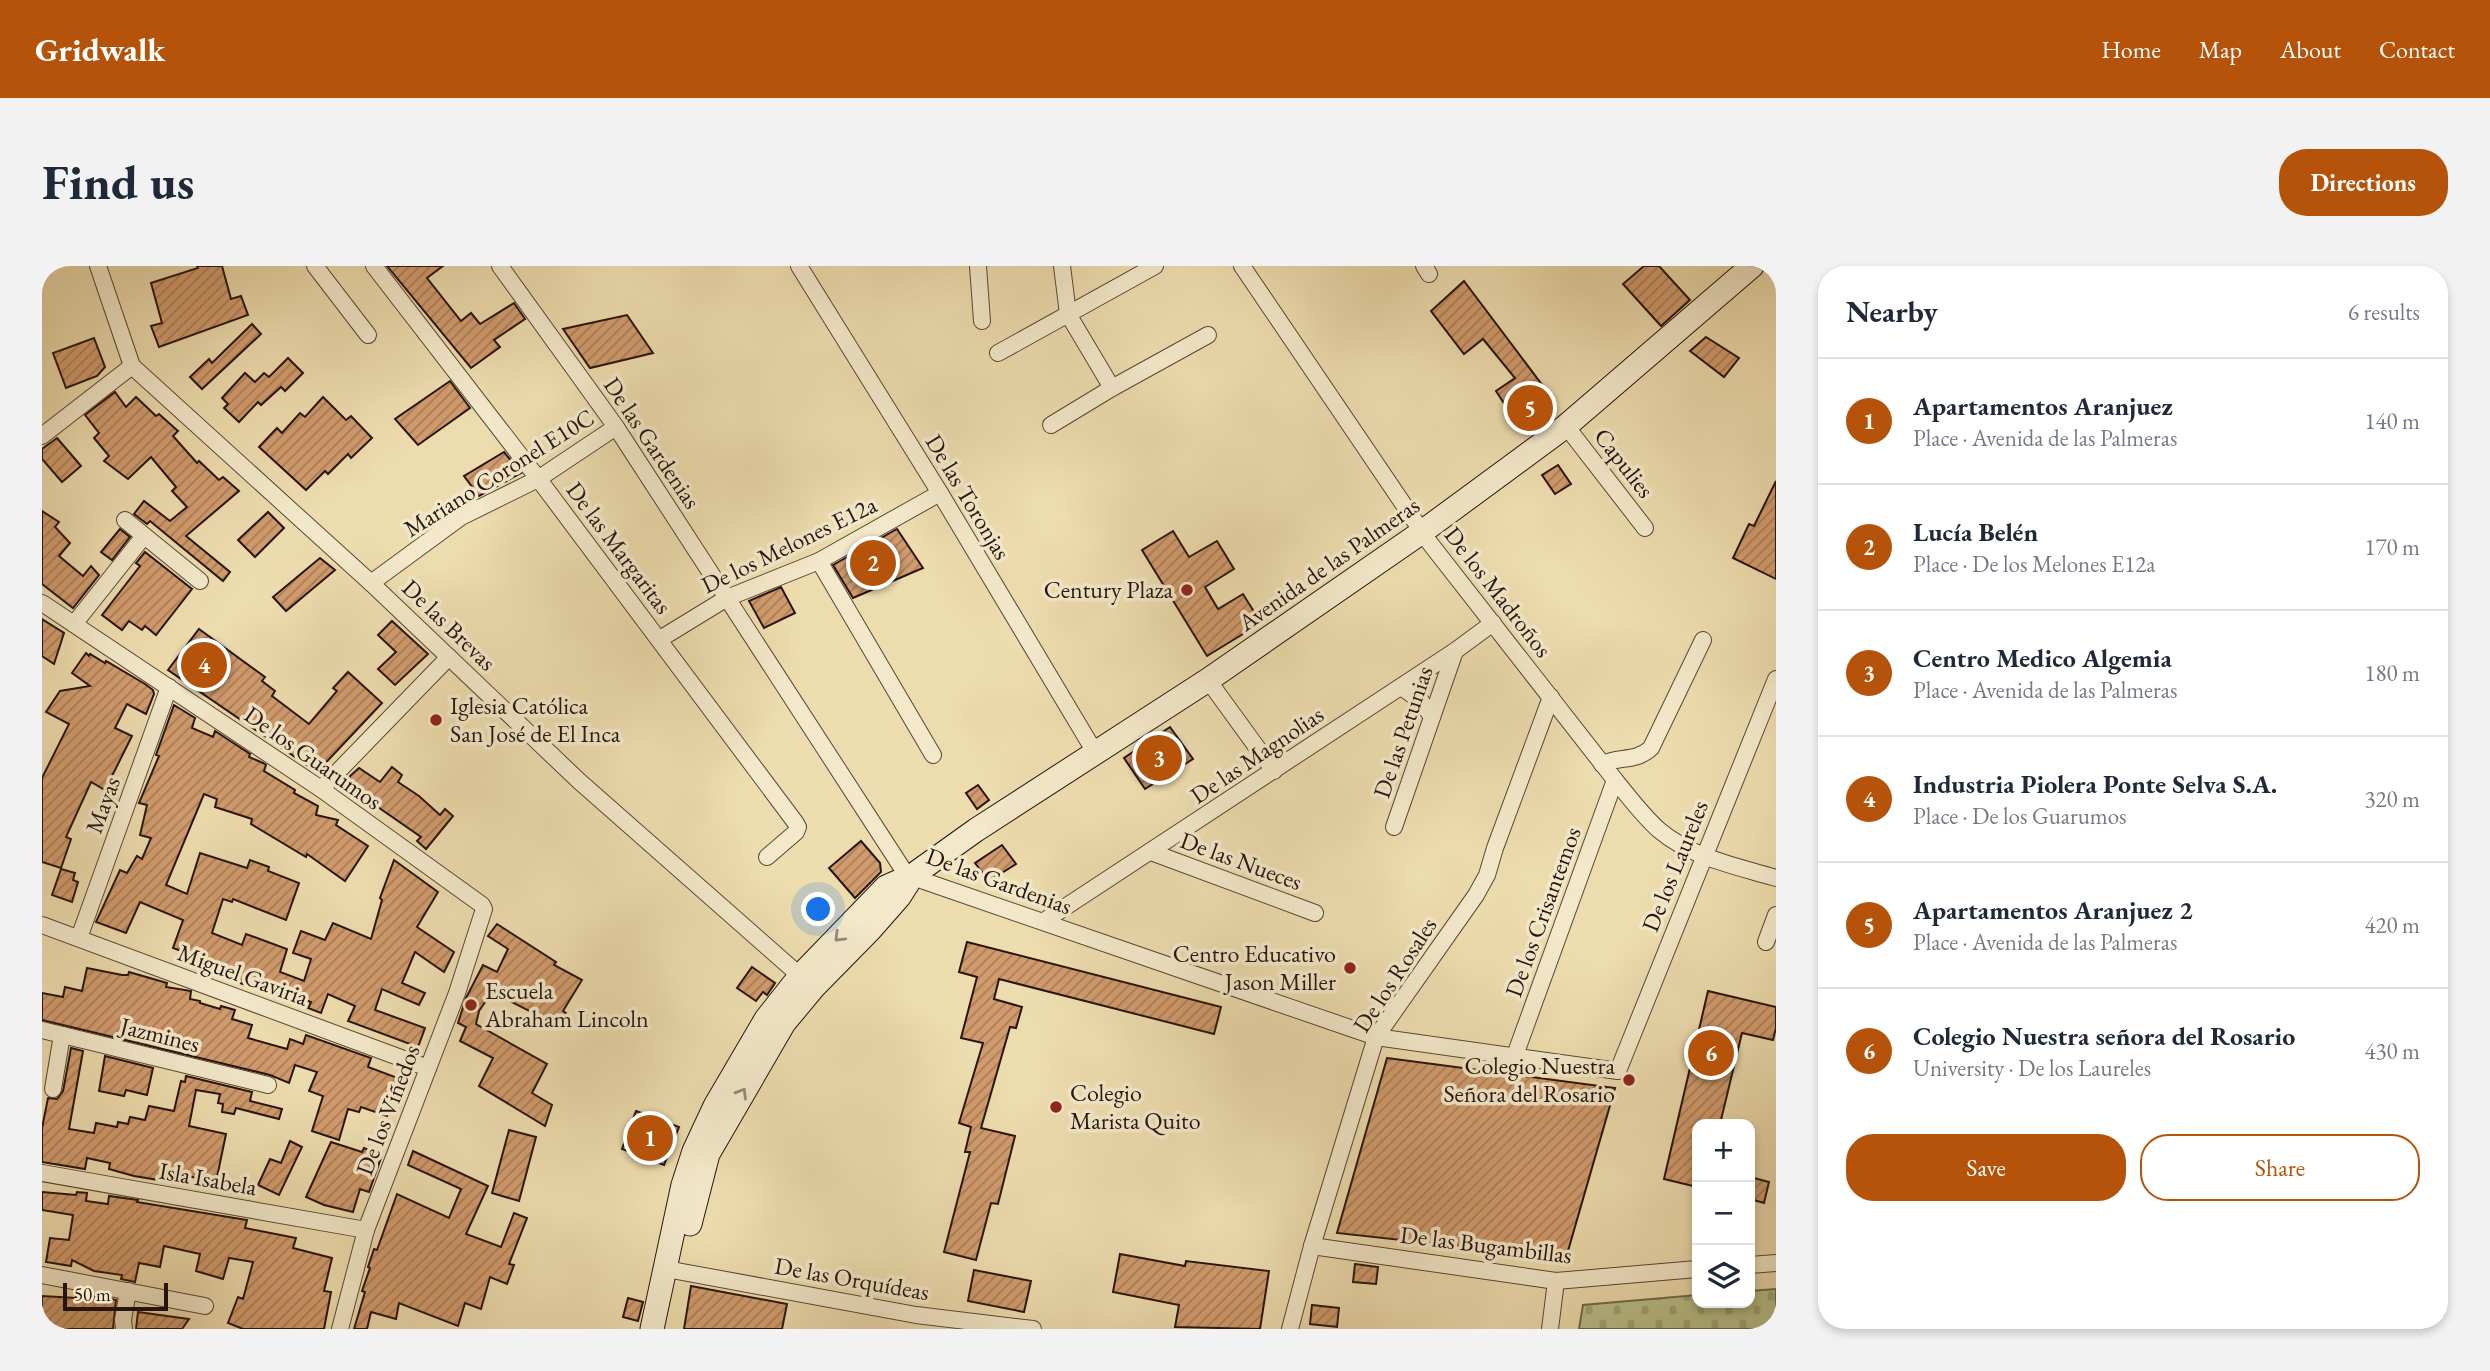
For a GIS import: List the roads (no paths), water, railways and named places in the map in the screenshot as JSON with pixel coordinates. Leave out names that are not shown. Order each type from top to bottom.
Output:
[{"type":"street","name":"De las Brevas","points":[[98,266],[132,366],[371,583],[579,781],[807,981]]},
{"type":"street","points":[[315,266],[368,335]]},
{"type":"street","name":"De las Margaritas","points":[[374,266],[660,639],[798,827],[796,832],[768,857]]},
{"type":"street","name":"De las Gardenias","points":[[500,266],[616,428],[904,871],[1376,1038],[1618,1071]]},
{"type":"street","name":"De las Toronjas","points":[[799,266],[940,493],[1096,754]]},
{"type":"street","points":[[978,266],[982,321]]},
{"type":"street","points":[[1062,266],[1068,314],[1112,388]]},
{"type":"street","points":[[998,353],[1155,266]]},
{"type":"street","name":"De los Madroños","points":[[1242,266],[1422,532],[1615,780],[1658,829],[1675,842],[1704,856],[1776,878]]},
{"type":"street","name":"Avenida de las Palmeras","points":[[666,1329],[683,1185],[699,1139],[715,1106],[766,1018],[807,981],[886,887],[913,875],[976,830],[1209,680],[1422,532],[1566,426],[1749,267]]},
{"type":"street","points":[[1051,425],[1208,335]]},
{"type":"street","points":[[42,436],[132,366]]},
{"type":"street","name":"Capulies","points":[[1566,426],[1645,528]]},
{"type":"street","name":"Mariano Coronel E10C","points":[[371,583],[461,517],[538,479],[616,428]]},
{"type":"street","name":"De los Melones E12a","points":[[660,639],[727,598],[819,561],[940,493]]},
{"type":"street","points":[[125,520],[200,581]]},
{"type":"street","points":[[74,624],[145,536]]},
{"type":"street","points":[[819,561],[933,755]]},
{"type":"street","name":"De los Guarumos","points":[[42,603],[321,789],[484,909]]},
{"type":"street","name":"De las Magnolias","points":[[1044,921],[1455,652],[1493,623]]},
{"type":"street","points":[[1602,764],[1612,760],[1636,758],[1651,748],[1703,640]]},
{"type":"street","name":"De las Petunias","points":[[1394,827],[1455,652]]},
{"type":"street","points":[[321,789],[449,657]]},
{"type":"street","name":"De los Laureles","points":[[1618,1071],[1776,679]]},
{"type":"street","points":[[1209,680],[1274,771]]},
{"type":"street","name":"Mayas","points":[[79,938],[169,687]]},
{"type":"street","points":[[1401,687],[1421,701],[1432,717]]},
{"type":"street","name":"De los Rosales","points":[[1290,1329],[1312,1246],[1376,1038],[1476,895],[1487,875],[1552,697]]},
{"type":"street","name":"De los Crisantemos","points":[[1514,1058],[1615,780]]},
{"type":"street","name":"De las Nueces","points":[[1152,852],[1315,913]]},
{"type":"street","name":"De los Viñedos","points":[[340,1329],[366,1230],[457,993],[484,909]]},
{"type":"street","points":[[1766,942],[1776,915]]},
{"type":"street","name":"Miguel Gaviria","points":[[42,925],[428,1068]]},
{"type":"street","name":"Jazmines","points":[[42,1030],[268,1085]]},
{"type":"street","points":[[52,1088],[62,1035]]},
{"type":"street","name":"Isla Isabela","points":[[42,1173],[366,1230]]},
{"type":"street","name":"De las Bugambillas","points":[[1312,1246],[1556,1281],[1692,1269]]},
{"type":"street","points":[[1755,1265],[1776,1263]]},
{"type":"street","name":"Avenida de las Palmeras","points":[[652,1329],[671,1269]]},
{"type":"street","name":"De las Orquídeas","points":[[671,1269],[915,1322],[1033,1329]]},
{"type":"street","points":[[42,1275],[205,1306]]},
{"type":"street","points":[[1550,1329],[1556,1281]]},
{"type":"street","points":[[124,1329],[128,1291]]},
{"type":"place","name":"Apartamentos Aranjuez 2","points":[[1530,408]]},
{"type":"place","name":"Lucía Belén","points":[[873,563]]},
{"type":"place","name":"Century Plaza","points":[[1187,590]]},
{"type":"place","name":"Industria Piolera Ponte Selva S.A.","points":[[204,665]]},
{"type":"place","name":"Iglesia Católica San José de El Inca","points":[[436,720]]},
{"type":"place","name":"Centro Medico Algemia","points":[[1159,758]]},
{"type":"place","name":"Centro Educativo Jason Miller","points":[[1350,968]]},
{"type":"place","name":"Escuela Abraham Lincoln","points":[[471,1005]]},
{"type":"place","name":"Colegio Nuestra señora del Rosario","points":[[1711,1053]]},
{"type":"place","name":"Colegio Nuestra Señora del Rosario","points":[[1629,1080]]},
{"type":"place","name":"Colegio Marista Quito","points":[[1056,1107]]},
{"type":"place","name":"Apartamentos Aranjuez","points":[[650,1138]]}]
